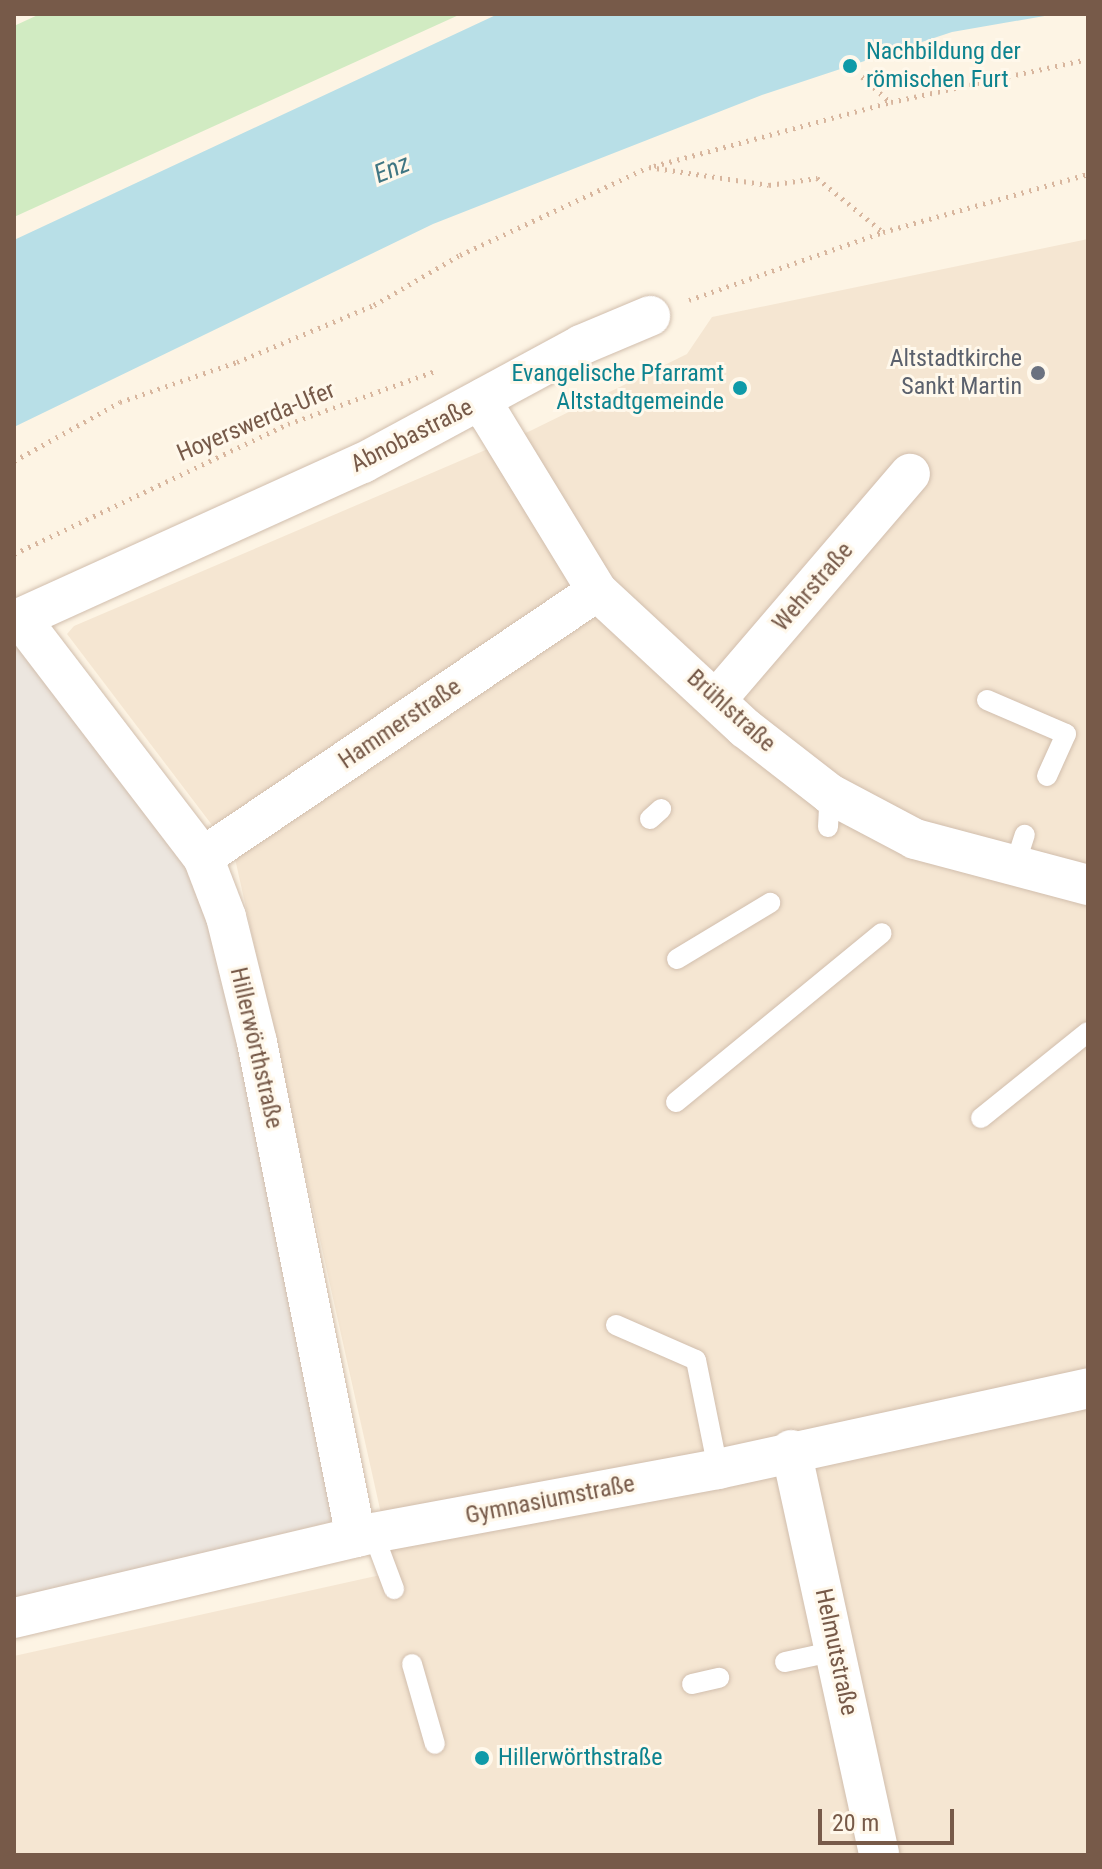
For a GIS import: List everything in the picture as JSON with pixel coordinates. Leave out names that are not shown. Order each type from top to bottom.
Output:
[{"type":"street","name":"Abnobastraße","points":[[17,620],[363,463],[581,345],[650,316]]},
{"type":"street","name":"Brühlstraße","points":[[484,398],[489,414],[597,591],[716,700],[738,736],[829,811],[911,851],[1019,852],[1088,885]]},
{"type":"street","name":"Wehrstraße","points":[[716,700],[910,474]]},
{"type":"street","name":"Hammerstraße","points":[[203,857],[597,591]]},
{"type":"street","name":"Hillerwörthstraße","points":[[17,620],[203,857],[226,917],[257,1042],[364,1535]]},
{"type":"street","name":"Gymnasiumstraße","points":[[14,1618],[364,1535],[718,1469],[791,1450],[1088,1388]]},
{"type":"street","name":"Helmutstraße","points":[[791,1450],[879,1855]]},
{"type":"lane","points":[[987,700],[1066,734],[1047,776]]},
{"type":"lane","points":[[677,959],[770,903]]},
{"type":"lane","points":[[676,1102],[882,933]]},
{"type":"lane","points":[[981,1118],[1088,1032]]},
{"type":"lane","points":[[616,1325],[696,1360],[718,1469]]},
{"type":"lane","points":[[364,1535],[394,1589]]},
{"type":"lane","points":[[785,1662],[836,1651]]},
{"type":"lane","points":[[412,1664],[435,1744]]},
{"type":"lane","points":[[692,1684],[719,1678]]},
{"type":"path","points":[[14,461],[120,402],[237,362],[374,305],[460,255],[649,167],[891,102],[1088,59]]},
{"type":"path","points":[[850,66],[891,102]]},
{"type":"path","points":[[649,167],[769,185],[817,178],[883,232]]},
{"type":"path","points":[[650,316],[883,232],[1088,174]]},
{"type":"path","name":"Hoyerswerda-Ufer","points":[[14,554],[288,424],[450,368]]},
{"type":"shaded area","points":[[1088,239],[1088,1855],[14,1855],[14,1656],[394,1572],[234,854],[67,634],[74,626],[530,431],[687,354],[712,317]]},
{"type":"shaded area","points":[[14,642],[171,838],[216,920],[351,1517],[14,1599]]},
{"type":"green space","points":[[40,14],[461,14],[14,217],[14,26]]},
{"type":"water","name":"Enz","points":[[498,14],[1056,14],[952,32],[762,95],[433,224],[14,427],[14,240]]},
{"type":"place","name":"Nachbildung der römischen Furt","points":[[850,66]]},
{"type":"place","name":"Altstadtkirche Sankt Martin","points":[[1038,373]]},
{"type":"place","name":"Evangelische Pfarramt Altstadtgemeinde","points":[[740,388]]},
{"type":"place","name":"Hillerwörthstraße","points":[[482,1758]]}]
